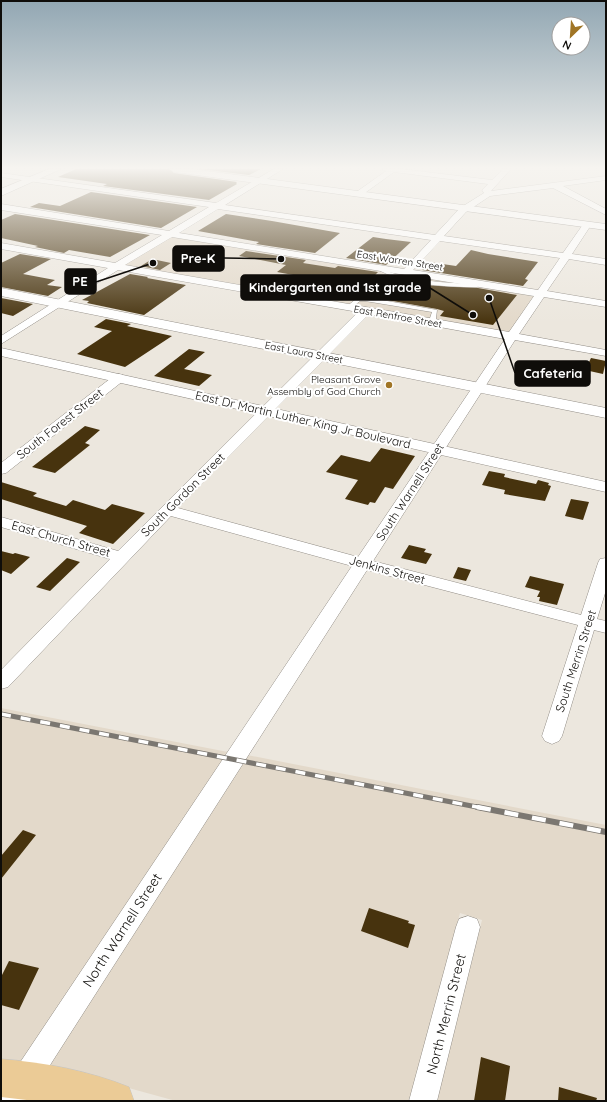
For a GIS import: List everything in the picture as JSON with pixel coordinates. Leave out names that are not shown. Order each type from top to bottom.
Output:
[{"type":"main road","points":[[12,1086],[67,1088],[115,1101]]},
{"type":"street","name":"East Warren Street","points":[[85,220],[606,304]]},
{"type":"street","points":[[1,341],[58,303],[193,220]]},
{"type":"street","points":[[311,220],[606,262]]},
{"type":"street","points":[[406,272],[452,220]]},
{"type":"street","points":[[555,220],[606,227]]},
{"type":"street","name":"South Warnell Street","points":[[234,760],[478,387],[587,225]]},
{"type":"street","name":"East Renfroe Street","points":[[1,246],[606,353]]},
{"type":"street","name":"East Laura Street","points":[[1,292],[606,413]]},
{"type":"street","name":"South Gordon Street","points":[[1,682],[121,557],[266,411],[323,356],[367,310]]},
{"type":"street","name":"East Dr Martin Luther King Jr Boulevard","points":[[1,352],[606,487]]},
{"type":"street","name":"South Forest Street","points":[[1,470],[119,378]]},
{"type":"street","name":"Jenkins Street","points":[[168,510],[363,564],[606,628]]},
{"type":"street","name":"East Church Street","points":[[1,522],[121,557]]},
{"type":"street","name":"South Merrin Street","points":[[552,736],[606,563]]},
{"type":"street","name":"North Warnell Street","points":[[12,1086],[234,760]]},
{"type":"street","name":"North Merrin Street","points":[[423,1101],[468,927]]},
{"type":"lane","points":[[377,267],[390,275],[454,286],[484,284]]},
{"type":"lane","points":[[349,307],[358,300],[375,300],[435,311],[433,318],[434,322]]},
{"type":"shaded area","points":[[170,234],[542,293],[513,336],[117,266]]},
{"type":"shaded area","points":[[1,708],[228,752],[21,1063],[1,1063]]},
{"type":"shaded area","points":[[247,755],[606,825],[606,1101],[437,1101],[482,920],[460,913],[409,1101],[176,1101],[74,1073],[46,1068]]},
{"type":"building","points":[[1,220],[56,220],[150,235],[110,257],[69,250],[64,253],[1,238]]},
{"type":"building","points":[[114,220],[174,220],[161,228]]},
{"type":"building","points":[[215,220],[268,220],[340,233],[315,253],[256,244],[259,242],[198,231]]},
{"type":"building","points":[[373,237],[411,242],[386,265],[346,258]]},
{"type":"building","points":[[471,250],[538,262],[525,279],[528,280],[523,286],[422,270],[429,262],[456,266]]},
{"type":"building","points":[[246,251],[306,260],[303,263],[378,272],[375,275],[424,285],[478,288],[517,295],[493,325],[440,316],[444,311],[437,309],[365,296],[355,296],[352,299],[291,288],[304,277],[277,272],[286,265],[239,256]]},
{"type":"building","points":[[20,254],[51,259],[23,274],[55,280],[47,285],[62,287],[48,296],[1,287],[1,263]]},
{"type":"building","points":[[152,259],[171,263],[160,270],[141,266]]},
{"type":"building","points":[[130,274],[186,285],[144,315],[87,303],[89,301],[82,300]]},
{"type":"building","points":[[1,298],[33,304],[13,316],[1,313]]},
{"type":"building","points":[[106,319],[131,324],[127,326],[172,336],[125,367],[77,354],[112,331],[94,327]]},
{"type":"building","points":[[189,349],[205,352],[184,369],[212,375],[199,386],[154,376]]},
{"type":"building","points":[[591,358],[606,361],[603,374],[585,370]]},
{"type":"building","points":[[85,426],[100,430],[85,443],[90,445],[55,473],[32,467]]},
{"type":"building","points":[[381,448],[415,456],[393,489],[385,487],[375,503],[370,502],[368,505],[345,499],[358,480],[326,472],[341,455],[370,462]]},
{"type":"building","points":[[489,471],[505,474],[504,477],[536,484],[538,480],[549,483],[548,485],[551,486],[545,501],[504,494],[505,490],[482,485]]},
{"type":"building","points":[[1,482],[37,493],[33,496],[66,506],[73,500],[105,510],[112,504],[145,513],[113,544],[79,533],[87,526],[1,499]]},
{"type":"building","points":[[571,499],[589,502],[583,520],[565,516]]},
{"type":"building","points":[[409,545],[426,549],[424,552],[432,554],[426,564],[401,558]]},
{"type":"building","points":[[1,551],[30,557],[11,574],[1,570]]},
{"type":"building","points":[[67,558],[80,562],[50,591],[36,587]]},
{"type":"building","points":[[458,567],[471,570],[466,581],[453,578]]},
{"type":"building","points":[[530,576],[564,584],[557,605],[539,601],[540,597],[537,597],[540,591],[525,587]]},
{"type":"building","points":[[23,830],[36,835],[1,879],[1,856]]},
{"type":"building","points":[[369,908],[409,921],[408,923],[415,925],[408,948],[361,931]]},
{"type":"building","points":[[9,961],[39,968],[19,1010],[1,1005],[1,977]]},
{"type":"building","points":[[481,1057],[510,1066],[505,1101],[474,1101]]},
{"type":"building","points":[[559,1087],[597,1098],[596,1101],[558,1101]]},
{"type":"railway","points":[[1,714],[482,808]]},
{"type":"railway","points":[[477,807],[606,832]]},
{"type":"place","name":"Pre-K","points":[[281,259]]},
{"type":"place","name":"PE","points":[[153,263]]},
{"type":"place","name":"Cafeteria","points":[[489,298]]},
{"type":"place","name":"Kindergarten and 1st grade","points":[[473,315]]},
{"type":"place","name":"Pleasant Grove Assembly of God Church","points":[[389,385]]}]
